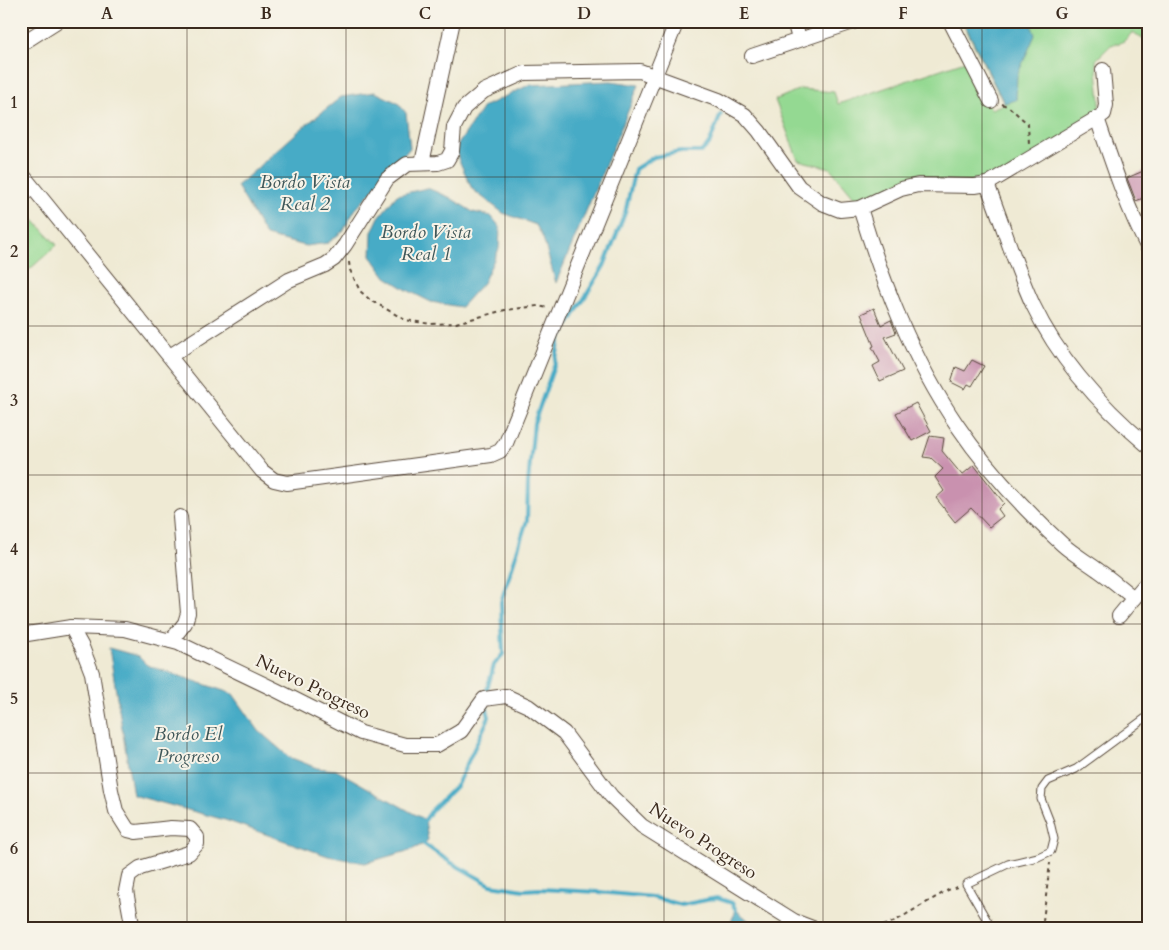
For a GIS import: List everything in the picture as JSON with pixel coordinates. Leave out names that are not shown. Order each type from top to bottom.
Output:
[{"type":"street","points":[[21,44],[56,21]]},
{"type":"street","points":[[422,163],[453,21]]},
{"type":"street","points":[[21,173],[262,471],[274,480],[287,483],[491,455],[500,451],[506,443],[656,77],[677,21]]},
{"type":"street","points":[[794,21],[799,39]]},
{"type":"street","points":[[752,56],[856,21]]},
{"type":"street","points":[[950,21],[990,101]]},
{"type":"street","points":[[170,356],[289,280],[325,265],[334,259],[345,245],[386,179],[407,164],[438,163],[447,160],[452,151],[454,127],[464,108],[484,91],[524,73],[640,71],[719,100],[745,115],[759,131],[799,187],[822,203],[840,210],[860,208],[901,189],[918,184],[976,186],[987,184],[1104,114],[1106,105],[1103,70]]},
{"type":"street","points":[[1097,118],[1127,203],[1148,248]]},
{"type":"street","points":[[987,184],[1033,305],[1054,342],[1089,389],[1126,427],[1148,446]]},
{"type":"street","points":[[860,208],[888,289],[907,334],[927,375],[957,425],[1002,483],[1063,545],[1134,598]]},
{"type":"street","points":[[171,641],[185,623],[188,613],[180,516]]},
{"type":"street","points":[[1119,616],[1148,581]]},
{"type":"street","points":[[71,627],[82,647],[92,673],[116,811],[128,830],[136,832],[171,828],[190,829],[197,837],[198,844],[189,853],[140,868],[129,876],[126,891],[133,929]]},
{"type":"street","name":"Nuevo Progreso","points":[[21,635],[71,627],[125,629],[178,643],[278,690],[361,733],[405,745],[437,745],[461,731],[484,699],[506,696],[528,706],[564,733],[611,796],[642,826],[794,921],[815,929]]},
{"type":"lane","points":[[992,929],[966,884],[1008,864],[1038,857],[1051,851],[1054,839],[1041,799],[1042,789],[1048,781],[1076,769],[1148,716]]},
{"type":"path","points":[[990,101],[1009,107],[1028,124],[1029,144],[1036,154]]},
{"type":"path","points":[[345,245],[350,270],[360,291],[369,299],[405,320],[432,324],[456,323],[505,310],[538,306],[548,308]]},
{"type":"path","points":[[1042,929],[1051,851]]},
{"type":"path","points":[[876,929],[895,921],[948,890],[966,884]]},
{"type":"green space","points":[[962,21],[1148,21],[1148,37],[1144,40],[1133,32],[1123,42],[1111,45],[1096,60],[1100,101],[1098,113],[990,186],[949,181],[903,180],[860,204],[830,168],[798,160],[775,100],[800,89],[834,92],[838,104],[965,61],[991,109],[1004,104]]},
{"type":"green space","points":[[21,206],[57,245],[21,277]]},
{"type":"water","points":[[963,21],[1030,21],[1035,35],[1017,76],[1016,100],[1004,103]]},
{"type":"water","points":[[611,81],[639,85],[556,283],[543,238],[536,225],[503,213],[472,189],[458,158],[457,146],[483,107],[529,85]]},
{"type":"water","name":"Bordo Vista Real 2","points":[[375,92],[398,103],[406,113],[410,148],[355,210],[343,231],[328,243],[306,246],[266,236],[237,186],[301,129],[341,97]]},
{"type":"water","name":"Bordo Vista Real 1","points":[[427,188],[449,197],[473,212],[491,216],[500,227],[499,249],[483,283],[461,307],[431,302],[407,290],[386,277],[371,256],[372,232],[379,217],[397,195]]},
{"type":"water","name":"Bordo El Progreso","points":[[109,648],[138,656],[147,665],[233,694],[259,731],[289,757],[317,768],[336,770],[425,820],[428,840],[411,850],[365,863],[328,856],[225,820],[133,795]]},
{"type":"water","points":[[736,910],[759,929],[728,929]]},
{"type":"building","points":[[1148,169],[1148,196],[1136,201],[1127,178]]},
{"type":"building","points":[[874,308],[881,325],[891,320],[896,333],[885,337],[903,371],[880,381],[873,366],[880,362],[872,347],[874,346],[861,314]]},
{"type":"building","points":[[972,360],[984,366],[972,386],[968,384],[965,389],[951,382],[956,367],[965,371]]},
{"type":"building","points":[[916,403],[931,431],[912,441],[896,413]]},
{"type":"building","points":[[930,436],[944,438],[942,451],[962,475],[974,465],[1004,503],[998,509],[1003,516],[989,527],[971,508],[955,522],[936,498],[944,491],[935,477],[943,469],[931,458],[923,457]]},
{"type":"waterway","points":[[485,696],[494,665],[503,654],[501,602],[527,520],[528,483],[534,423],[555,363],[560,338],[604,266],[625,213],[635,169],[654,157],[681,152],[701,152],[709,144],[721,114]]},
{"type":"waterway","points":[[425,820],[432,810],[457,785],[489,717],[485,702]]},
{"type":"waterway","points":[[424,844],[450,862],[491,885],[524,890],[598,892],[652,897],[681,905],[717,898],[732,903],[736,910]]}]
